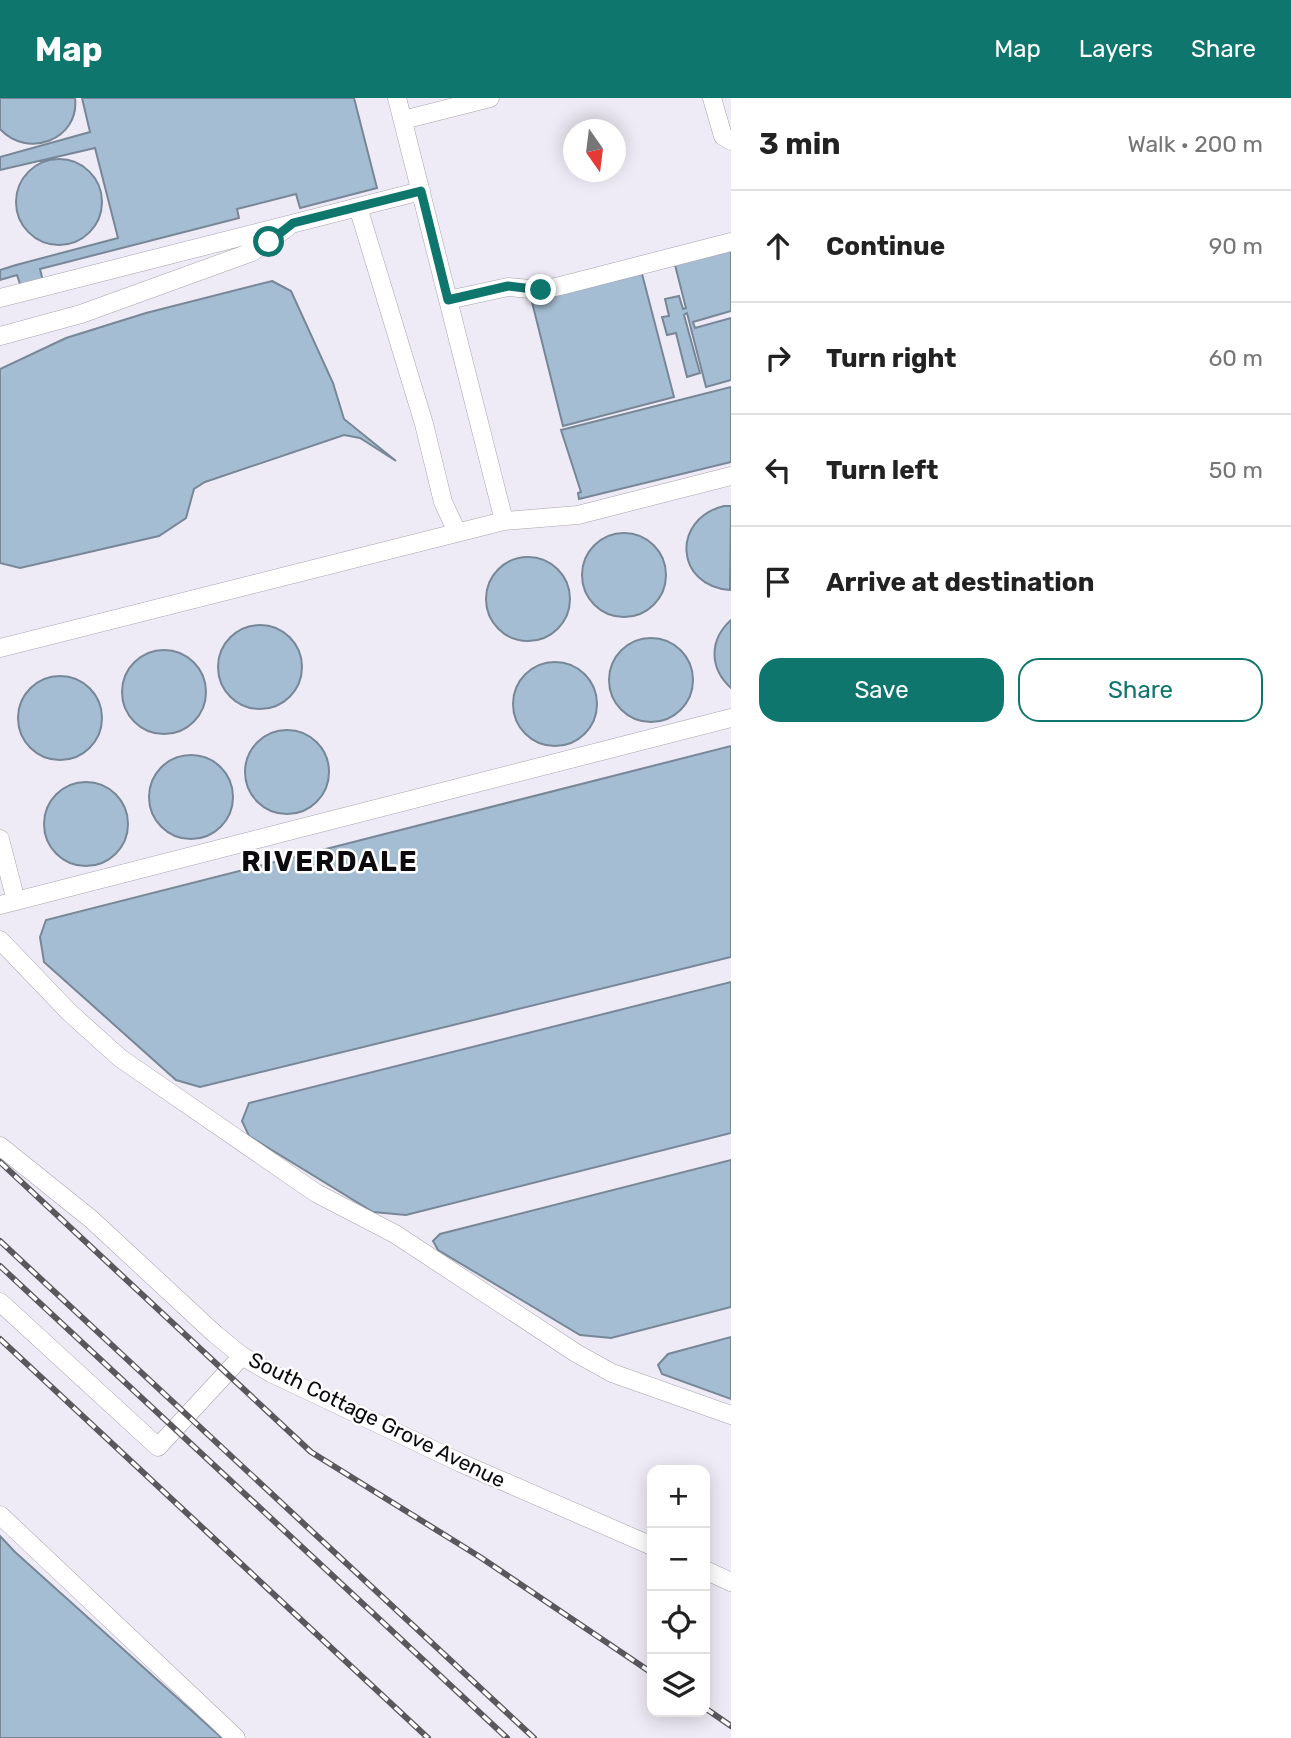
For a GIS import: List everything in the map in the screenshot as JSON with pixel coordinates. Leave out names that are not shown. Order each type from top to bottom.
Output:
[{"type":"street","points":[[397,98],[504,520]]},
{"type":"street","points":[[403,120],[490,98]]},
{"type":"street","points":[[712,98],[719,128],[723,136],[731,141]]},
{"type":"street","points":[[0,298],[421,191]]},
{"type":"street","points":[[358,207],[424,424],[443,502],[457,532]]},
{"type":"street","points":[[0,336],[81,314],[252,251],[293,223]]},
{"type":"street","points":[[448,300],[508,286],[526,290],[561,286],[731,242]]},
{"type":"street","points":[[0,648],[504,520],[578,515],[731,476]]},
{"type":"street","points":[[0,839],[8,903],[731,718]]},
{"type":"street","points":[[0,940],[69,1012],[120,1058],[317,1193],[395,1234],[601,1367],[731,1415]]},
{"type":"street","name":"South Cottage Grove Avenue","points":[[0,1146],[91,1219],[242,1356],[271,1373],[461,1463],[647,1544]]},
{"type":"street","points":[[0,1302],[158,1447],[242,1356]]},
{"type":"street","points":[[0,1515],[236,1738]]},
{"type":"street","points":[[710,1572],[731,1582]]},
{"type":"water","points":[[0,98],[75,98],[74,113],[61,134],[50,140],[24,143],[11,138],[0,129]]},
{"type":"water","points":[[82,98],[354,98],[377,188],[300,208],[296,194],[237,209],[239,218],[40,269],[43,281],[21,287],[17,275],[0,280],[0,270],[118,238],[95,148],[0,170],[0,157],[90,132]]},
{"type":"water","points":[[59,159],[83,166],[95,178],[102,202],[95,226],[83,238],[59,245],[35,238],[23,226],[16,202],[23,178],[35,166]]},
{"type":"water","points":[[731,247],[731,311],[693,322],[695,328],[731,318],[731,380],[706,387],[687,313],[684,315],[700,373],[687,377],[676,333],[667,335],[662,317],[669,316],[665,299],[679,296],[683,309],[686,308],[674,261]]},
{"type":"water","points":[[641,270],[674,397],[563,426],[531,298]]},
{"type":"water","points":[[272,281],[291,291],[333,383],[344,419],[396,461],[360,438],[344,435],[205,482],[194,489],[186,518],[159,536],[20,568],[0,563],[0,369],[66,338],[146,313]]},
{"type":"water","points":[[731,387],[731,462],[579,499],[578,493],[581,492],[561,430]]},
{"type":"water","points":[[731,506],[730,590],[712,586],[698,577],[690,565],[686,551],[688,537],[695,524],[707,513]]},
{"type":"water","points":[[624,533],[640,536],[654,545],[663,559],[666,575],[663,591],[654,605],[640,614],[624,617],[608,614],[594,605],[585,591],[582,575],[585,559],[594,545],[608,536]]},
{"type":"water","points":[[528,557],[544,560],[558,569],[567,583],[570,599],[567,615],[558,629],[544,638],[528,641],[512,638],[498,629],[489,615],[486,599],[489,583],[498,569],[512,560]]},
{"type":"water","points":[[731,620],[731,688],[719,672],[715,654],[719,636]]},
{"type":"water","points":[[260,625],[276,628],[290,637],[299,651],[302,667],[299,683],[290,697],[276,706],[260,709],[244,706],[230,697],[221,683],[218,667],[221,651],[230,637],[244,628]]},
{"type":"water","points":[[651,638],[667,641],[681,650],[690,664],[693,680],[690,696],[681,710],[667,719],[651,722],[635,719],[621,710],[612,696],[609,680],[612,664],[621,650],[635,641]]},
{"type":"water","points":[[164,650],[180,653],[194,662],[203,676],[206,692],[203,708],[194,722],[180,731],[164,734],[148,731],[134,722],[125,708],[122,692],[125,676],[134,662],[148,653]]},
{"type":"water","points":[[555,662],[571,665],[585,674],[594,688],[597,704],[594,720],[585,734],[571,743],[555,746],[539,743],[525,734],[516,720],[513,704],[516,688],[525,674],[539,665]]},
{"type":"water","points":[[60,676],[76,679],[90,688],[99,702],[102,718],[99,734],[90,748],[76,757],[60,760],[44,757],[30,748],[21,734],[18,718],[21,702],[30,688],[44,679]]},
{"type":"water","points":[[287,730],[303,733],[317,742],[326,756],[329,772],[326,788],[317,802],[303,811],[287,814],[271,811],[257,802],[248,788],[245,772],[248,756],[257,742],[271,733]]},
{"type":"water","points":[[731,746],[731,957],[200,1087],[176,1080],[44,962],[40,937],[46,920]]},
{"type":"water","points":[[191,755],[207,758],[221,767],[230,781],[233,797],[230,813],[221,827],[207,836],[191,839],[175,836],[161,827],[152,813],[149,797],[152,781],[161,767],[175,758]]},
{"type":"water","points":[[78,782],[94,782],[110,789],[121,800],[128,816],[125,840],[116,854],[94,866],[78,866],[62,859],[51,848],[44,832],[44,816],[51,800],[62,789]]},
{"type":"water","points":[[731,982],[731,1133],[406,1215],[373,1212],[249,1136],[242,1121],[249,1103]]},
{"type":"water","points":[[731,1160],[731,1307],[611,1338],[580,1335],[438,1250],[433,1241],[440,1234]]},
{"type":"water","points":[[731,1337],[731,1399],[662,1374],[658,1365],[668,1354]]},
{"type":"water","points":[[0,1536],[15,1552],[222,1738],[0,1738]]},
{"type":"railway","points":[[0,1162],[311,1452],[480,1557],[647,1670]]},
{"type":"railway","points":[[0,1241],[534,1738]]},
{"type":"railway","points":[[0,1266],[507,1738]]},
{"type":"railway","points":[[0,1339],[428,1738]]},
{"type":"railway","points":[[710,1711],[731,1726]]},
{"type":"district","name":"RIVERDALE","points":[[330,861]]},
{"type":"route","points":[[269,242],[293,223],[421,191],[448,300],[508,286],[541,290]]}]
